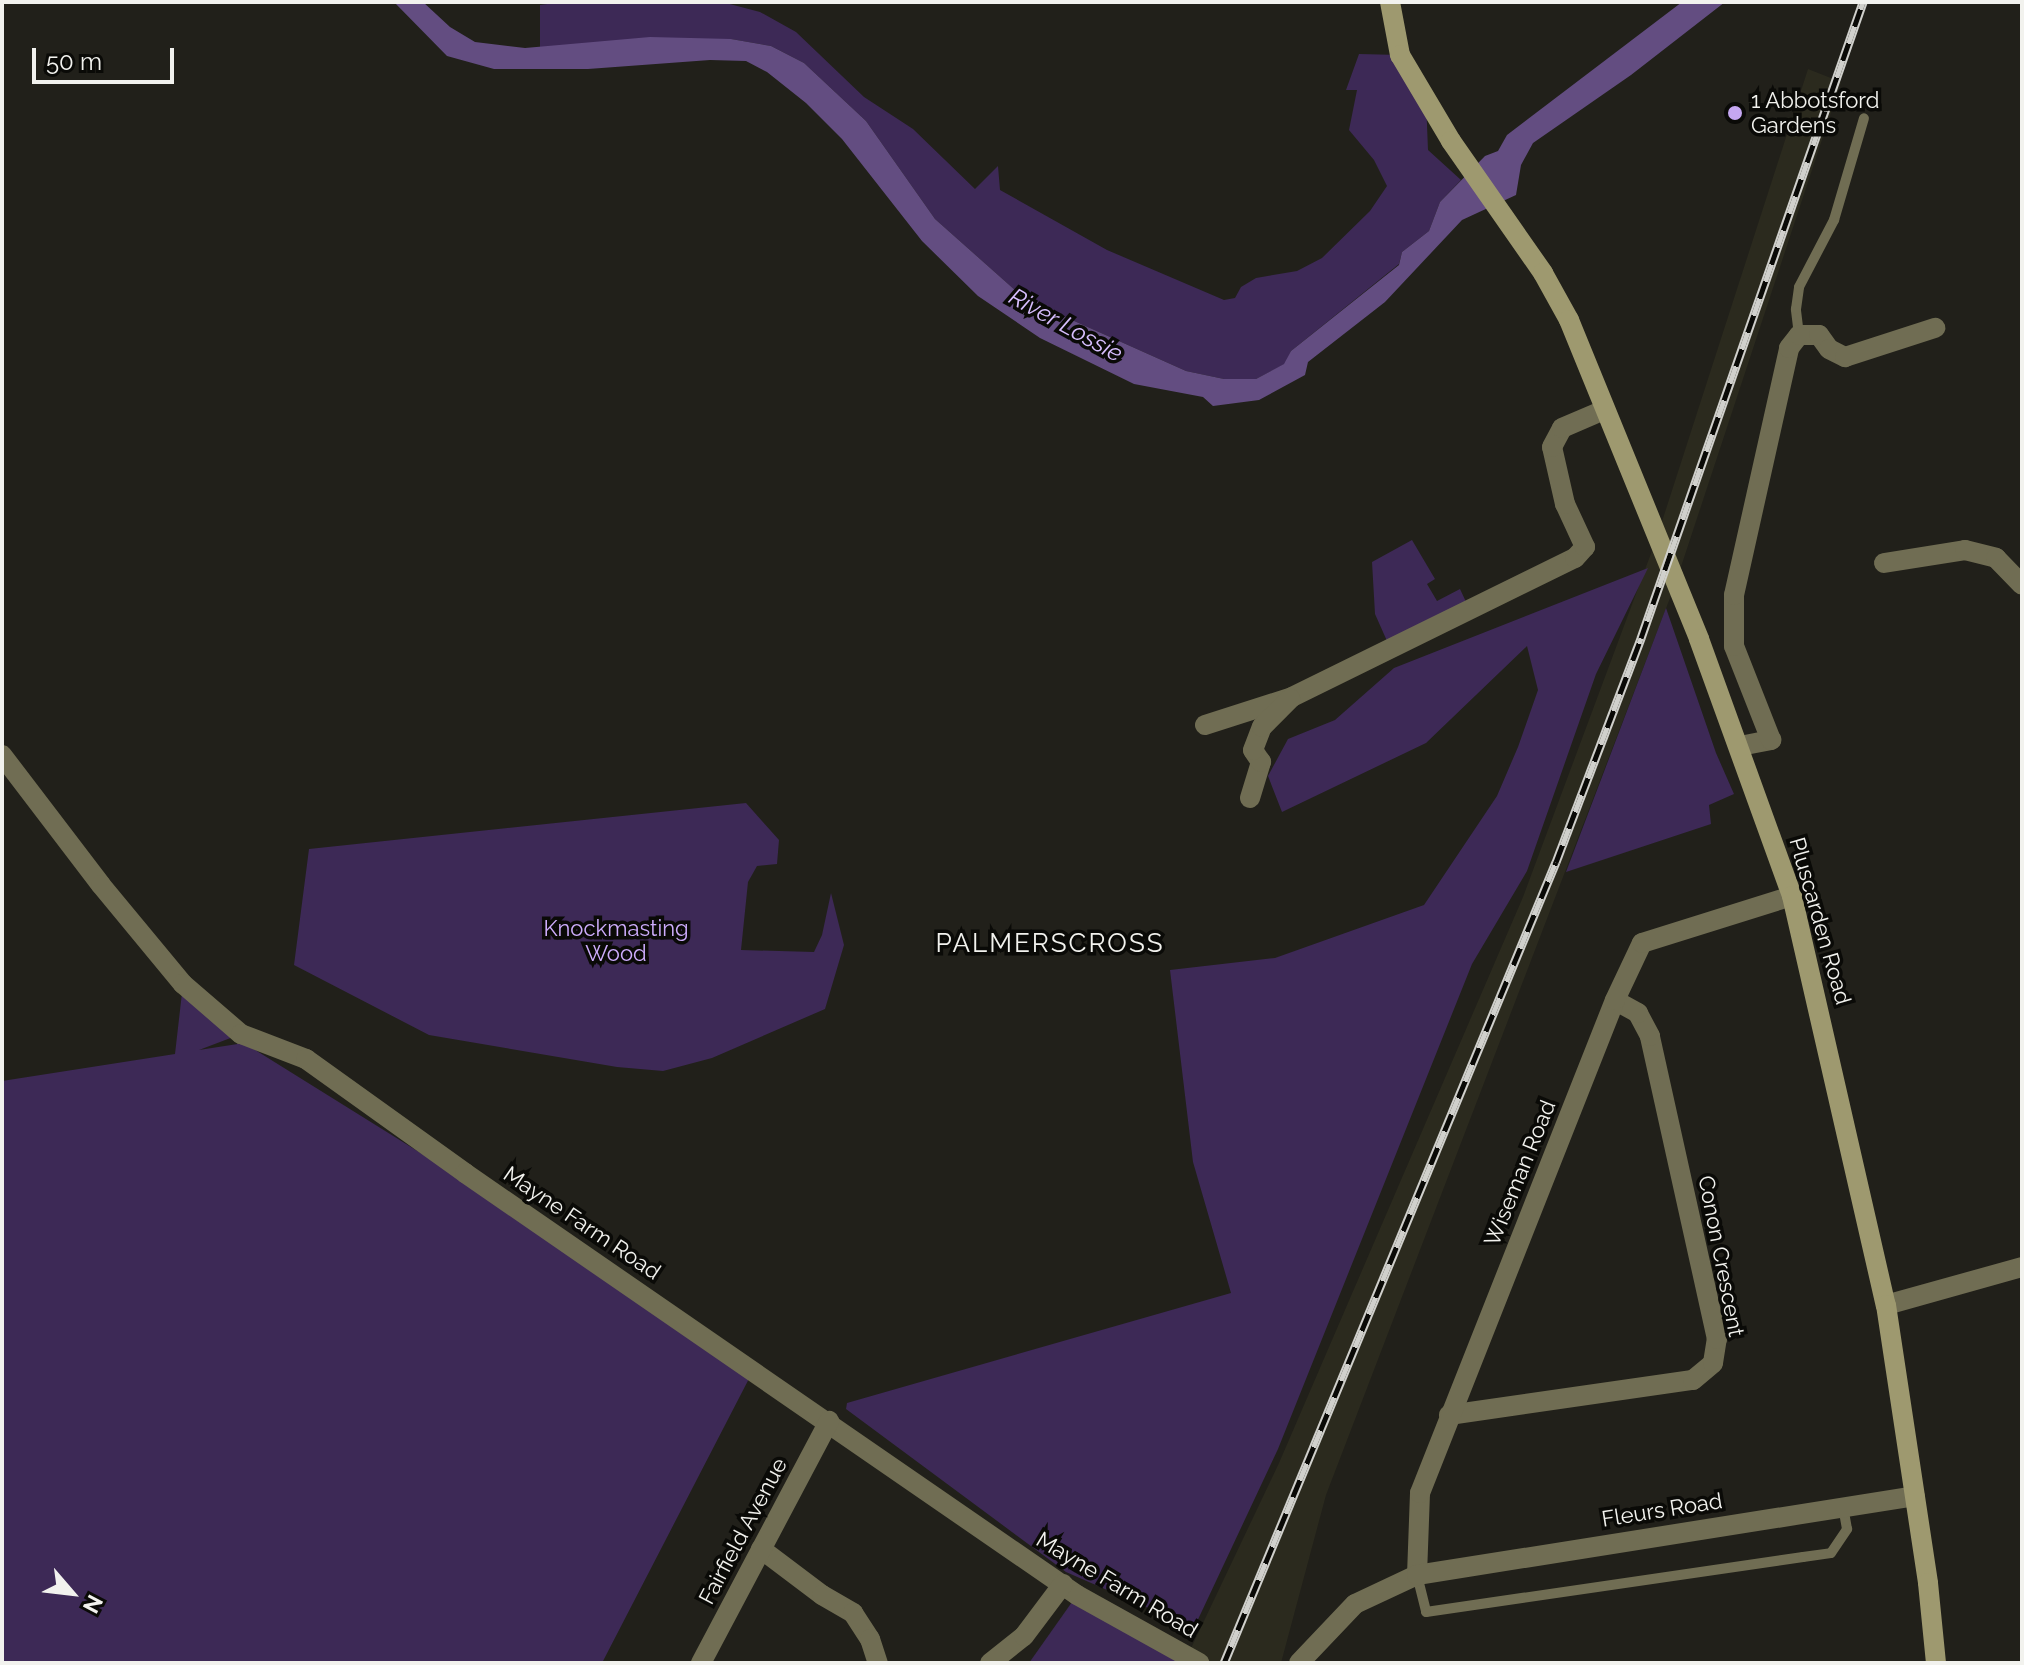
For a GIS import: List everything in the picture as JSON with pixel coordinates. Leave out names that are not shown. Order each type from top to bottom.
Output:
[{"type":"main road","name":"Pluscarden Road","points":[[1390,2],[1400,55],[1451,141],[1518,234],[1569,320],[1647,519],[1699,639],[1792,896],[1886,1305],[1936,1663]]},
{"type":"street","points":[[1740,746],[1771,740],[1734,646],[1734,595],[1789,348],[1799,335],[1819,335],[1829,349],[1845,357],[1935,328]]},
{"type":"street","points":[[1205,725],[1292,697],[1575,558],[1585,547],[1565,504],[1552,447],[1562,428],[1604,410]]},
{"type":"street","points":[[1884,563],[1965,550],[1996,558],[2022,585]]},
{"type":"street","points":[[1250,798],[1261,762],[1253,750],[1262,727],[1292,697]]},
{"type":"street","name":"Mayne Farm Road","points":[[2,755],[101,885],[183,984],[241,1034],[306,1059],[465,1173],[1063,1584],[1193,1660]]},
{"type":"street","name":"Wiseman Road","points":[[1417,1575],[1420,1493],[1615,1000],[1642,943],[1792,896]]},
{"type":"street","name":"Conon Crescent","points":[[1449,1415],[1693,1380],[1713,1363],[1717,1339],[1650,1036],[1638,1013],[1615,1000]]},
{"type":"street","points":[[1886,1305],[2022,1267]]},
{"type":"street","name":"Fairfield Avenue","points":[[701,1663],[829,1421]]},
{"type":"street","name":"Fleurs Road","points":[[1299,1663],[1355,1604],[1417,1575],[1915,1496]]},
{"type":"street","points":[[761,1549],[822,1595],[853,1613],[870,1639],[878,1663]]},
{"type":"street","points":[[990,1663],[1024,1636],[1063,1584]]},
{"type":"lane","points":[[1799,335],[1796,309],[1799,287],[1834,220],[1864,118]]},
{"type":"lane","points":[[1417,1575],[1426,1612],[1831,1553],[1847,1529],[1843,1505]]},
{"type":"shaded area","points":[[1808,69],[1841,82],[1675,585],[1326,1495],[1281,1663],[1184,1663],[1279,1463],[1523,897],[1656,540]]},
{"type":"green space","points":[[562,2],[722,2],[760,12],[796,32],[864,97],[913,129],[975,189],[998,166],[1000,190],[1107,250],[1224,300],[1235,298],[1241,287],[1256,278],[1297,271],[1322,258],[1370,211],[1387,186],[1374,160],[1349,130],[1357,90],[1346,90],[1359,54],[1400,55],[1426,100],[1428,150],[1461,180],[1440,202],[1429,231],[1402,252],[1399,264],[1291,351],[1285,364],[1256,379],[1224,379],[1186,371],[1016,291],[935,219],[866,121],[804,63],[771,46],[731,39],[540,48],[540,5]]},
{"type":"green space","points":[[1412,540],[1435,579],[1427,584],[1437,601],[1460,589],[1467,604],[1387,641],[1375,614],[1372,562]]},
{"type":"green space","points":[[1648,568],[1596,674],[1527,871],[1472,964],[1278,1449],[1194,1628],[1066,1572],[846,1409],[847,1403],[1231,1293],[1193,1162],[1170,970],[1275,958],[1424,905],[1497,796],[1518,747],[1538,690],[1527,646],[1426,743],[1282,812],[1268,776],[1288,739],[1335,720],[1394,668]]},
{"type":"green space","points":[[1666,608],[1716,753],[1734,794],[1709,805],[1711,824],[1566,872]]},
{"type":"green space","name":"Knockmasting Wood","points":[[746,803],[779,840],[777,864],[757,866],[748,882],[741,950],[814,952],[822,935],[831,893],[844,945],[825,1009],[712,1058],[663,1071],[617,1067],[429,1035],[294,965],[309,849]]},
{"type":"green space","points":[[183,984],[241,1034],[199,1050],[244,1043],[594,1261],[754,1369],[602,1663],[2,1663],[2,1081],[175,1054]]},
{"type":"green space","points":[[1077,1595],[1184,1663],[1029,1663]]},
{"type":"water","name":"River Lossie","points":[[394,2],[423,2],[450,27],[475,42],[525,48],[650,37],[731,39],[771,46],[804,63],[866,121],[935,219],[1016,291],[1186,371],[1224,379],[1256,379],[1284,364],[1291,351],[1399,265],[1402,252],[1429,231],[1440,202],[1485,156],[1498,151],[1507,135],[1682,2],[1725,2],[1631,75],[1533,143],[1521,165],[1516,195],[1462,220],[1385,302],[1308,362],[1305,375],[1259,400],[1213,406],[1203,397],[1134,384],[1040,338],[978,296],[922,241],[842,139],[806,103],[767,72],[746,61],[710,60],[588,69],[494,69],[447,56]]},
{"type":"railway","points":[[1224,1663],[1556,862],[1641,638],[1863,2]]},
{"type":"place","name":"1 Abbotsford Gardens","points":[[1735,113]]},
{"type":"district","name":"PALMERSCROSS","points":[[1050,944]]}]
